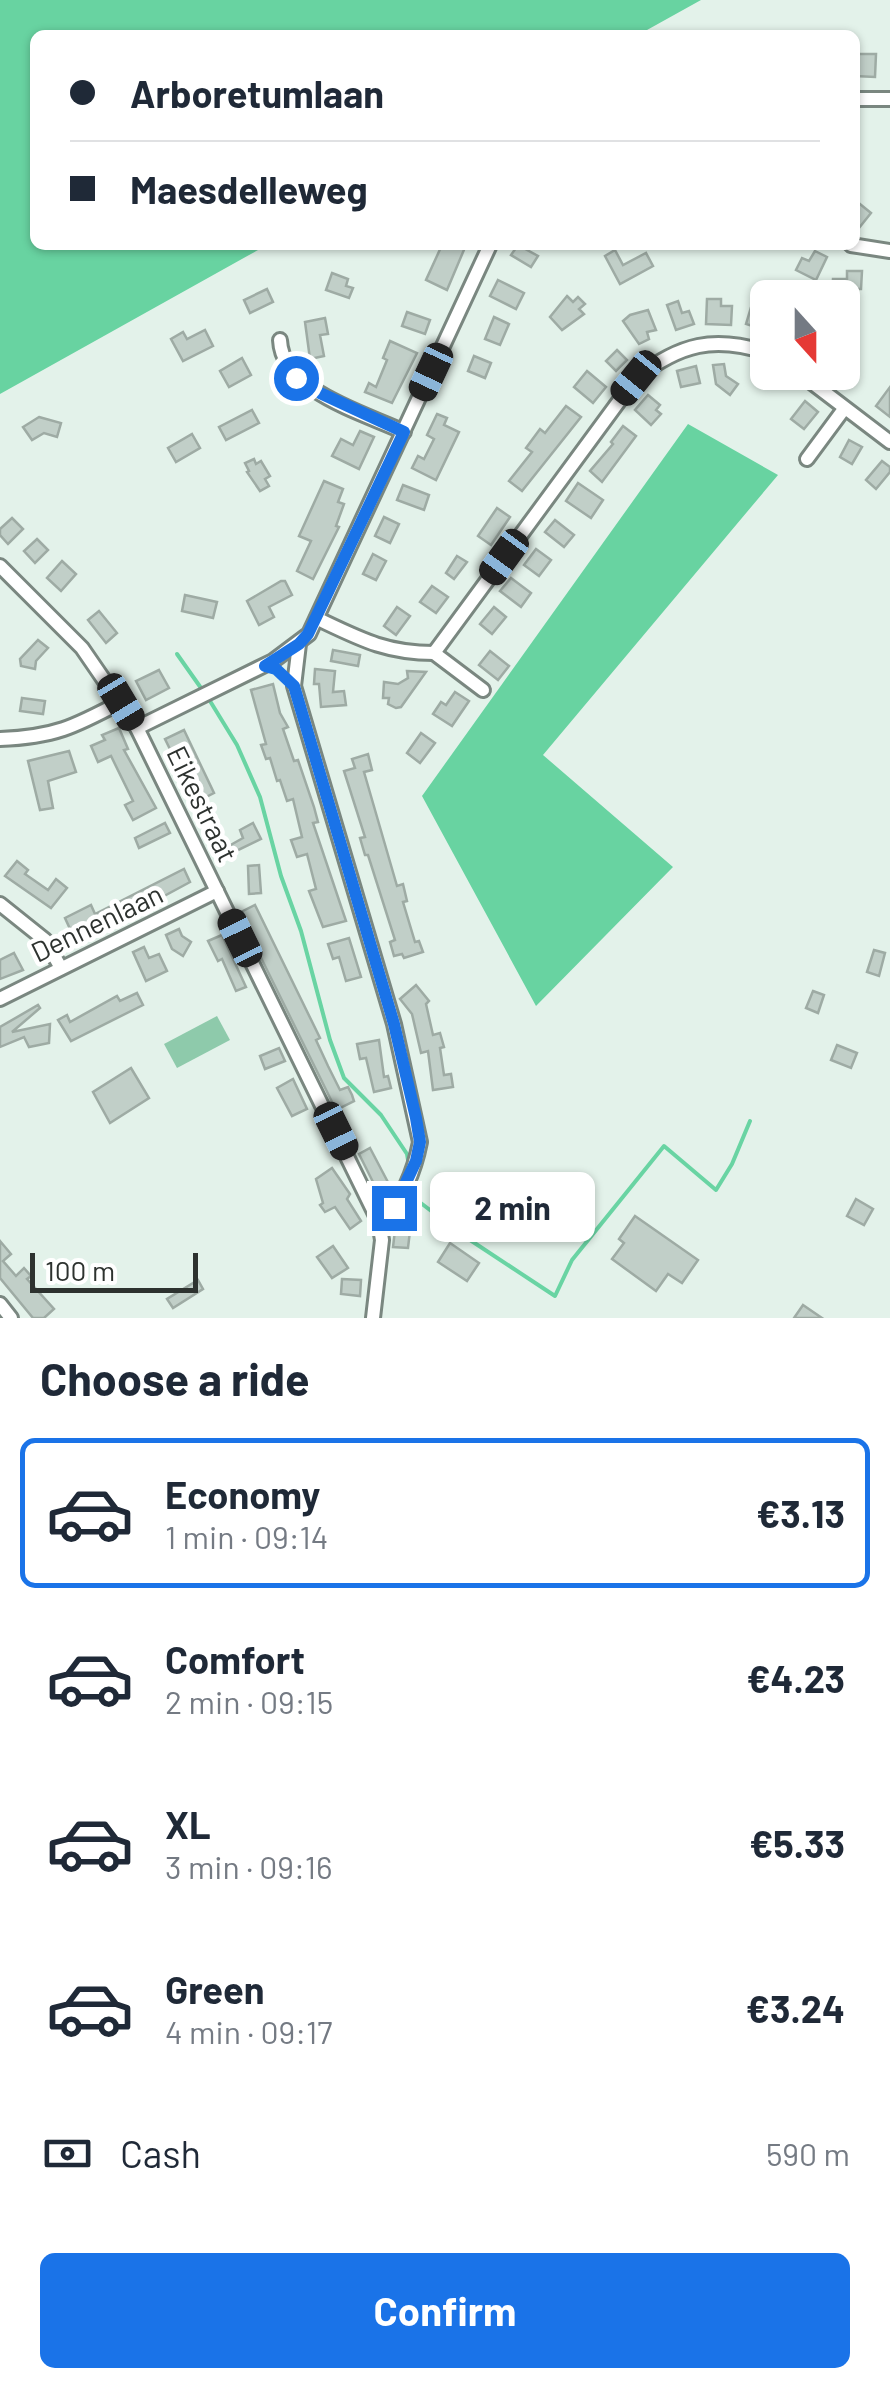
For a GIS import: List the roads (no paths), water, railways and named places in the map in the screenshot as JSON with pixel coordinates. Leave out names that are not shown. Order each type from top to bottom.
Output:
[{"type":"street","points":[[860,99],[890,99]]},
{"type":"street","points":[[860,246],[890,251]]},
{"type":"street","points":[[137,728],[265,666],[299,644],[318,619],[488,250]]},
{"type":"street","points":[[280,340],[282,358],[296,378],[404,432]]},
{"type":"street","points":[[434,653],[636,378],[660,359],[702,344],[726,343],[750,349]]},
{"type":"street","points":[[820,390],[890,442]]},
{"type":"street","points":[[807,459],[844,410]]},
{"type":"street","name":"Eikestraat","points":[[0,566],[60,623],[137,728],[379,1222],[382,1240],[374,1318]]},
{"type":"street","points":[[318,619],[378,648],[434,653],[483,690]]},
{"type":"street","points":[[299,644],[294,686],[394,1024],[420,1142],[416,1161],[394,1208],[379,1222]]},
{"type":"street","points":[[265,666],[276,669],[294,686]]},
{"type":"street","points":[[0,738],[40,737],[86,721],[121,702]]},
{"type":"street","name":"Dennenlaan","points":[[0,999],[217,891]]},
{"type":"street","points":[[0,904],[45,940],[62,968]]},
{"type":"street","points":[[0,1304],[11,1318]]},
{"type":"waterway","points":[[177,654],[201,688]]},
{"type":"waterway","points":[[210,701],[237,745],[260,797],[344,1078],[381,1115],[408,1160]]},
{"type":"waterway","points":[[409,1194],[555,1296],[572,1260],[664,1146],[716,1190],[750,1121]]}]
